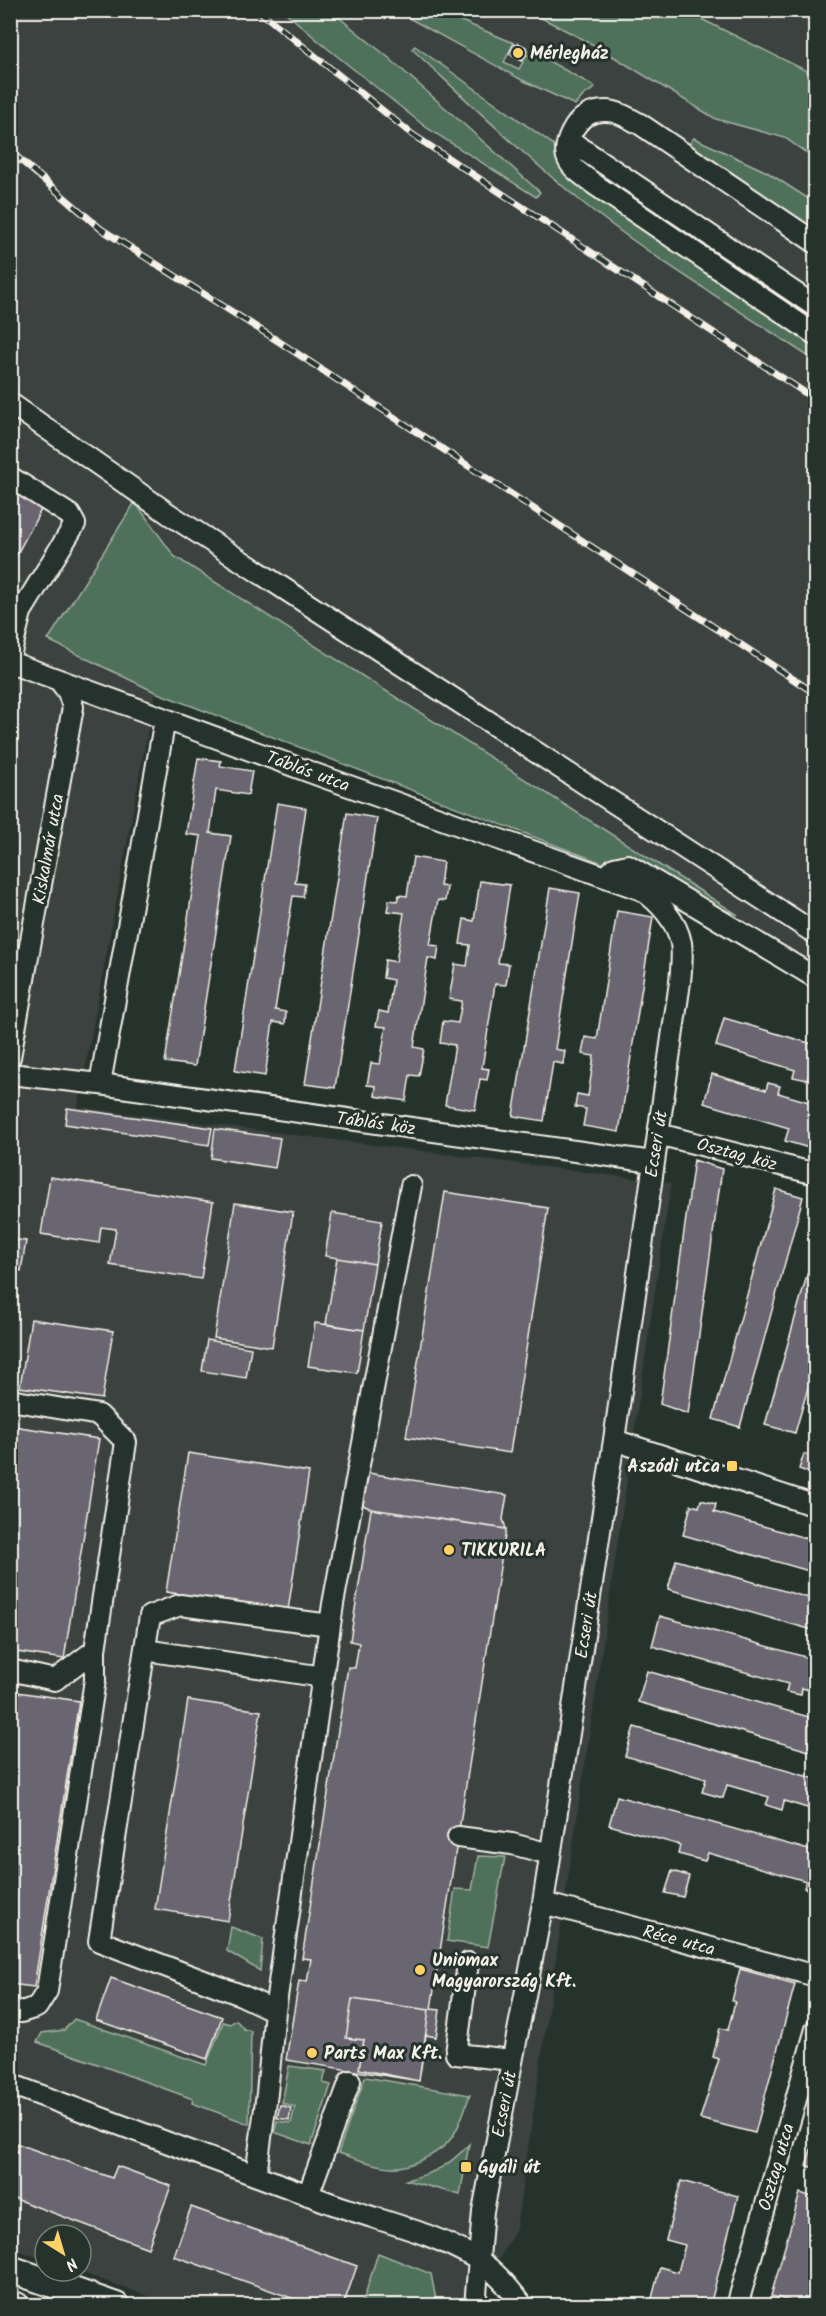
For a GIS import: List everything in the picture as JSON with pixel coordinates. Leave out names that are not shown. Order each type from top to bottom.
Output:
[{"type":"main road","points":[[10,2269],[116,2306]]},
{"type":"main road","points":[[10,2303],[16,2306]]},
{"type":"street","points":[[816,243],[640,124],[614,112],[599,111],[586,116],[569,140],[566,148],[567,158],[573,167],[594,184],[816,335]]},
{"type":"street","points":[[569,140],[816,307]]},
{"type":"street","points":[[10,403],[169,514],[816,934]]},
{"type":"street","points":[[10,477],[70,515],[75,524],[16,607],[20,623],[10,656]]},
{"type":"street","name":"Táblás utca","points":[[10,662],[165,720],[642,890],[657,901],[670,918],[681,942]]},
{"type":"street","name":"Kiskalmár utca","points":[[10,1057],[73,707],[68,692],[59,680]]},
{"type":"street","points":[[100,1084],[165,720]]},
{"type":"street","points":[[607,877],[614,868],[628,865],[816,978]]},
{"type":"street","name":"Ecseri út","points":[[475,2306],[477,2259],[483,2211],[543,1903],[614,1440],[680,982],[681,942]]},
{"type":"street","name":"Táblás köz","points":[[10,1074],[100,1084],[653,1162]]},
{"type":"street","name":"Osztag köz","points":[[658,1134],[816,1174]]},
{"type":"street","points":[[256,2175],[275,2011],[330,1625],[411,1186]]},
{"type":"street","points":[[10,1400],[99,1415],[126,1442],[95,1650],[94,1680],[47,1991],[37,2007],[21,2012],[10,2008]]},
{"type":"street","points":[[614,1440],[816,1506]]},
{"type":"street","points":[[275,2011],[241,1995],[99,1941],[150,1616],[180,1605],[330,1625]]},
{"type":"street","points":[[10,1670],[56,1680],[95,1650]]},
{"type":"street","points":[[145,1650],[323,1677]]},
{"type":"street","points":[[458,1837],[512,1844],[550,1854]]},
{"type":"street","name":"Réce utca","points":[[543,1903],[816,1976]]},
{"type":"street","points":[[468,1962],[456,2054],[512,2060]]},
{"type":"street","name":"Osztag utca","points":[[736,2306],[816,2029]]},
{"type":"street","points":[[308,2194],[350,2081]]},
{"type":"street","points":[[10,2084],[308,2194],[427,2235],[477,2259],[504,2281],[523,2306]]},
{"type":"shaded area","points":[[11,11],[815,11],[815,965],[173,556],[135,502],[48,639],[155,692],[78,1107],[671,1183],[516,2229],[473,2305],[174,2305],[93,2277],[93,2223],[33,2223],[33,2256],[11,2248]]},
{"type":"green space","points":[[284,11],[331,11],[389,58],[540,192],[536,197],[427,128]]},
{"type":"green space","points":[[396,11],[437,11],[514,43],[504,62],[519,69],[527,55],[538,55],[595,88],[575,105],[522,80]]},
{"type":"green space","points":[[528,11],[685,11],[815,75],[815,159],[785,138],[716,119],[596,46]]},
{"type":"green space","points":[[415,46],[554,145],[556,156],[562,166],[815,341],[815,361],[674,269],[592,210],[478,111],[412,49]]},
{"type":"green space","points":[[694,138],[767,172],[815,203],[815,230],[689,144]]},
{"type":"green space","points":[[135,502],[174,556],[738,915],[155,692],[48,640]]},
{"type":"green space","points":[[478,1856],[505,1857],[488,1947],[447,1941],[455,1889],[472,1890]]},
{"type":"green space","points":[[231,1927],[263,1939],[260,1971],[227,1951]]},
{"type":"green space","points":[[74,2019],[206,2065],[223,2022],[230,2024],[236,2020],[244,2029],[251,2031],[249,2124],[192,2103],[193,2099],[37,2042],[42,2033],[64,2030]]},
{"type":"green space","points":[[289,2066],[326,2071],[323,2083],[331,2085],[311,2145],[274,2132],[277,2121],[291,2123],[295,2107],[282,2103]]},
{"type":"green space","points":[[365,2077],[470,2095],[456,2130],[444,2146],[406,2166],[384,2166],[338,2153]]},
{"type":"green space","points":[[469,2144],[460,2195],[406,2180],[441,2168]]},
{"type":"green space","points":[[378,2253],[431,2274],[437,2305],[362,2305]]},
{"type":"building","name":"Mérlegház","points":[[518,43],[526,47],[527,52],[522,61],[509,54],[513,45]]},
{"type":"building","points":[[12,490],[43,506],[10,567],[10,493]]},
{"type":"building","points":[[198,758],[221,761],[220,766],[252,771],[248,795],[216,790],[210,833],[231,836],[195,1066],[165,1062],[201,836],[186,834]]},
{"type":"building","points":[[277,803],[306,808],[295,883],[305,884],[303,897],[293,896],[275,1010],[286,1012],[285,1024],[273,1022],[265,1076],[235,1071]]},
{"type":"building","points":[[347,813],[377,818],[335,1088],[305,1084]]},
{"type":"building","points":[[413,857],[443,862],[440,886],[447,887],[445,901],[438,900],[430,945],[439,946],[437,960],[428,958],[414,1047],[424,1049],[419,1076],[410,1075],[406,1101],[375,1096],[376,1086],[367,1085],[371,1063],[380,1064],[386,1027],[376,1026],[379,1011],[388,1013],[393,980],[383,978],[385,960],[396,962],[404,913],[387,911],[389,900],[397,901],[399,895],[407,896]]},
{"type":"building","points":[[480,881],[510,885],[498,963],[509,964],[506,985],[495,984],[482,1068],[489,1069],[487,1080],[480,1079],[475,1110],[445,1105],[455,1045],[440,1043],[443,1021],[458,1023],[462,1001],[449,999],[455,964],[467,966],[470,945],[460,944],[464,919],[474,921]]},
{"type":"building","points":[[550,888],[580,893],[555,1049],[565,1051],[563,1064],[553,1062],[544,1121],[513,1116]]},
{"type":"building","points":[[617,911],[653,917],[619,1132],[583,1126],[586,1109],[575,1107],[577,1094],[588,1096],[594,1056],[582,1054],[585,1037],[597,1039]]},
{"type":"building","points":[[724,1018],[816,1045],[816,1076],[809,1074],[807,1080],[793,1077],[795,1070],[716,1046]]},
{"type":"building","points":[[712,1074],[766,1090],[768,1083],[780,1086],[778,1093],[816,1104],[816,1136],[812,1135],[809,1148],[785,1141],[789,1128],[704,1103]]},
{"type":"building","points":[[67,1108],[212,1128],[209,1145],[65,1124]]},
{"type":"building","points":[[215,1129],[280,1138],[275,1168],[211,1158]]},
{"type":"building","points":[[694,1160],[722,1169],[688,1414],[660,1404]]},
{"type":"building","points":[[50,1177],[213,1202],[201,1279],[110,1265],[116,1229],[101,1227],[99,1243],[41,1234]]},
{"type":"building","points":[[776,1189],[803,1197],[740,1427],[713,1419]]},
{"type":"building","points":[[445,1192],[548,1208],[510,1453],[406,1437]]},
{"type":"building","points":[[235,1203],[293,1212],[272,1347],[214,1338]]},
{"type":"building","points":[[332,1213],[382,1221],[375,1264],[325,1256]]},
{"type":"building","points":[[10,1239],[26,1241],[21,1271],[10,1269]]},
{"type":"building","points":[[816,1243],[816,1360],[795,1433],[765,1425]]},
{"type":"building","points":[[337,1258],[375,1264],[364,1330],[326,1324]]},
{"type":"building","points":[[31,1319],[113,1331],[102,1399],[20,1387]]},
{"type":"building","points":[[315,1323],[364,1330],[357,1373],[308,1366]]},
{"type":"building","points":[[207,1340],[251,1348],[246,1378],[202,1371]]},
{"type":"building","points":[[13,1426],[99,1439],[64,1659],[10,1651],[10,1443]]},
{"type":"building","points":[[188,1453],[309,1472],[288,1610],[166,1592]]},
{"type":"building","points":[[804,1454],[816,1458],[816,1475],[799,1469]]},
{"type":"building","points":[[368,1473],[507,1495],[503,1519],[506,1529],[371,1509],[363,1505]]},
{"type":"building","points":[[701,1500],[716,1504],[714,1512],[816,1541],[816,1573],[683,1535],[691,1505],[699,1507]]},
{"type":"building","points":[[371,1509],[506,1529],[431,2009],[440,2010],[436,2037],[426,2035],[419,2081],[286,2060],[299,1981],[307,1982],[311,1959],[302,1958],[348,1667],[355,1668],[359,1643],[350,1641]]},
{"type":"building","points":[[676,1560],[816,1600],[816,1631],[668,1589]]},
{"type":"building","points":[[660,1616],[816,1660],[816,1692],[802,1688],[801,1695],[786,1692],[788,1684],[652,1646]]},
{"type":"building","points":[[647,1671],[816,1719],[816,1753],[638,1702]]},
{"type":"building","points":[[10,1691],[79,1701],[34,1987],[10,1984]]},
{"type":"building","points":[[188,1700],[261,1711],[228,1921],[155,1909]]},
{"type":"building","points":[[634,1727],[816,1779],[816,1817],[813,1816],[814,1810],[784,1801],[782,1810],[766,1805],[769,1797],[727,1785],[723,1798],[702,1792],[706,1779],[625,1756]]},
{"type":"building","points":[[617,1796],[816,1852],[814,1891],[804,1888],[806,1881],[708,1853],[705,1861],[678,1854],[680,1845],[609,1825]]},
{"type":"building","points":[[672,1871],[689,1876],[683,1897],[665,1893]]},
{"type":"building","points":[[740,1969],[795,1984],[755,2133],[700,2119],[719,2059],[713,2057],[720,2028],[728,2030]]},
{"type":"building","points":[[111,1978],[222,2017],[207,2059],[96,2020]]},
{"type":"building","points":[[352,1999],[429,2010],[419,2081],[359,2069],[364,2040],[346,2038]]},
{"type":"building","points":[[280,2105],[291,2108],[289,2120],[277,2118]]},
{"type":"building","points":[[816,2133],[816,2168],[806,2166]]},
{"type":"building","points":[[10,2141],[112,2178],[117,2166],[171,2186],[148,2248],[93,2228],[93,2223],[80,2223],[10,2197]]},
{"type":"building","points":[[681,2181],[738,2196],[710,2306],[650,2306],[660,2267],[678,2272],[685,2245],[666,2240]]},
{"type":"building","points":[[800,2193],[816,2198],[816,2268],[805,2305],[771,2296]]},
{"type":"building","points":[[191,2207],[357,2266],[343,2306],[314,2306],[174,2256]]},
{"type":"railway","points":[[258,10],[413,135],[816,400]]},
{"type":"railway","points":[[10,151],[101,229],[278,341],[816,694]]},
{"type":"place","name":"Mérlegház","points":[[518,53]]},
{"type":"place","name":"Aszódi utca","points":[[732,1466]]},
{"type":"place","name":"TIKKURILA","points":[[449,1550]]},
{"type":"place","name":"Uniomax Magyarország Kft.","points":[[420,1970]]},
{"type":"place","name":"Parts Max Kft.","points":[[312,2053]]},
{"type":"place","name":"Gyáli út","points":[[466,2167]]}]
